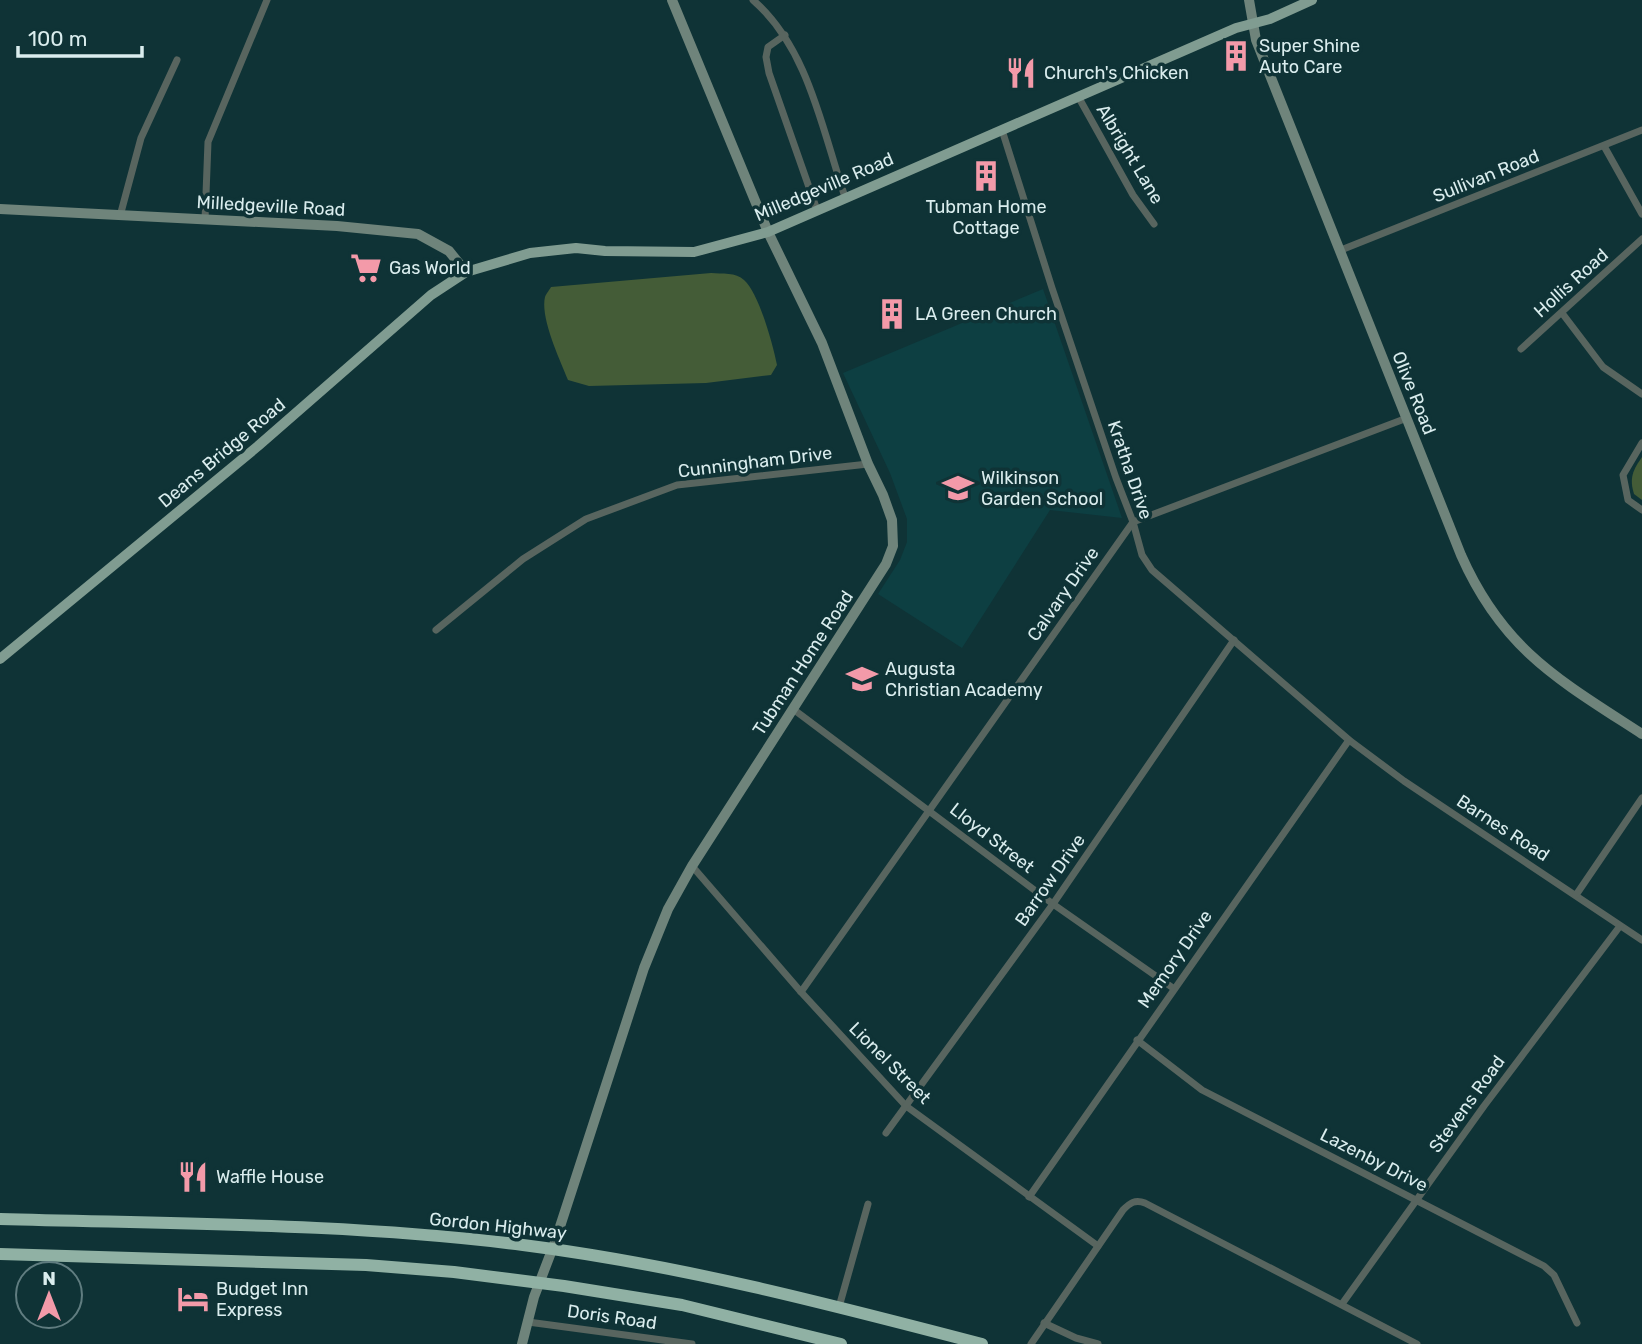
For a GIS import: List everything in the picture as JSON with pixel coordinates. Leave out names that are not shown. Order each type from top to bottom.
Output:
[{"type":"highway","name":"Gordon Highway","points":[[0,1219],[378,1231],[552,1249],[684,1270],[982,1344]]},
{"type":"highway","points":[[0,1254],[366,1265],[454,1272],[682,1305],[795,1338],[841,1344]]},
{"type":"main road","name":"Milledgeville Road","points":[[466,272],[530,253],[576,248],[694,252],[768,232],[1237,28],[1254,24],[1312,0]]},
{"type":"main road","name":"Deans Bridge Road","points":[[0,659],[282,426],[431,295],[466,272]]},
{"type":"street","points":[[205,220],[208,142],[267,0]]},
{"type":"street","name":"Tubman Home Road","points":[[522,1344],[644,968],[668,909],[692,866],[886,564],[893,546],[892,520],[867,464],[822,343],[768,232],[672,0]]},
{"type":"street","points":[[753,0],[771,16],[798,59],[845,197]]},
{"type":"street","name":"Olive Road","points":[[1249,0],[1256,40],[1477,589],[1507,632],[1527,653],[1561,681],[1642,734]]},
{"type":"street","points":[[785,35],[768,47],[766,57],[769,73],[817,210]]},
{"type":"street","points":[[120,216],[141,138],[177,60]]},
{"type":"street","name":"Albright Lane","points":[[1079,98],[1133,195],[1154,224]]},
{"type":"street","name":"Kratha Drive","points":[[1002,130],[1142,555],[1152,570],[1349,740]]},
{"type":"street","name":"Sullivan Road","points":[[1341,250],[1642,130]]},
{"type":"street","points":[[1604,146],[1642,214]]},
{"type":"street","name":"Milledgeville Road","points":[[0,209],[337,226],[418,234],[449,251],[466,272]]},
{"type":"street","name":"Hollis Road","points":[[1521,349],[1642,239]]},
{"type":"street","points":[[1562,313],[1603,367],[1642,394]]},
{"type":"street","points":[[1133,522],[1407,418]]},
{"type":"street","points":[[1642,443],[1623,475],[1628,500],[1642,510]]},
{"type":"street","name":"Cunningham Drive","points":[[436,630],[523,559],[586,519],[677,485],[867,464]]},
{"type":"street","name":"Calvary Drive","points":[[801,992],[1133,522]]},
{"type":"street","name":"Barrow Drive","points":[[886,1133],[1053,904],[1234,640]]},
{"type":"street","name":"Lloyd Street","points":[[793,709],[1053,904],[1174,988]]},
{"type":"street","name":"Barnes Road","points":[[1349,740],[1404,781],[1642,940]]},
{"type":"street","name":"Memory Drive","points":[[1029,1197],[1349,740]]},
{"type":"street","points":[[1576,895],[1642,798]]},
{"type":"street","name":"Lionel Street","points":[[692,866],[801,992],[906,1105],[1098,1246]]},
{"type":"street","name":"Stevens Road","points":[[1342,1304],[1619,926]]},
{"type":"street","name":"Lazenby Drive","points":[[1137,1040],[1202,1090],[1544,1266],[1554,1275],[1577,1323]]},
{"type":"street","points":[[1031,1344],[1127,1205],[1133,1201],[1141,1201],[1417,1344]]},
{"type":"street","points":[[839,1307],[868,1205]]},
{"type":"street","name":"Doris Road","points":[[528,1322],[692,1344]]},
{"type":"street","points":[[1044,1323],[1068,1335],[1098,1344]]},
{"type":"shaded area","points":[[1043,289],[1122,518],[1050,510],[962,648],[878,594],[900,560],[907,542],[907,519],[890,473],[843,373]]},
{"type":"green space","points":[[711,273],[737,276],[750,287],[765,320],[775,356],[777,365],[771,375],[706,383],[589,386],[568,380],[545,316],[545,297],[551,287]]},
{"type":"green space","points":[[1642,457],[1642,500],[1634,494],[1632,479]]},
{"type":"place","name":"Super Shine Auto Care","points":[[1236,56]]},
{"type":"place","name":"Church's Chicken","points":[[1021,73]]},
{"type":"place","name":"Tubman Home Cottage","points":[[986,176]]},
{"type":"place","name":"Gas World","points":[[366,268]]},
{"type":"place","name":"LA Green Church","points":[[892,314]]},
{"type":"place","name":"Wilkinson Garden School","points":[[958,488]]},
{"type":"place","name":"Augusta Christian Academy","points":[[862,679]]},
{"type":"place","name":"Waffle House","points":[[193,1177]]},
{"type":"place","name":"Budget Inn Express","points":[[193,1299]]}]
